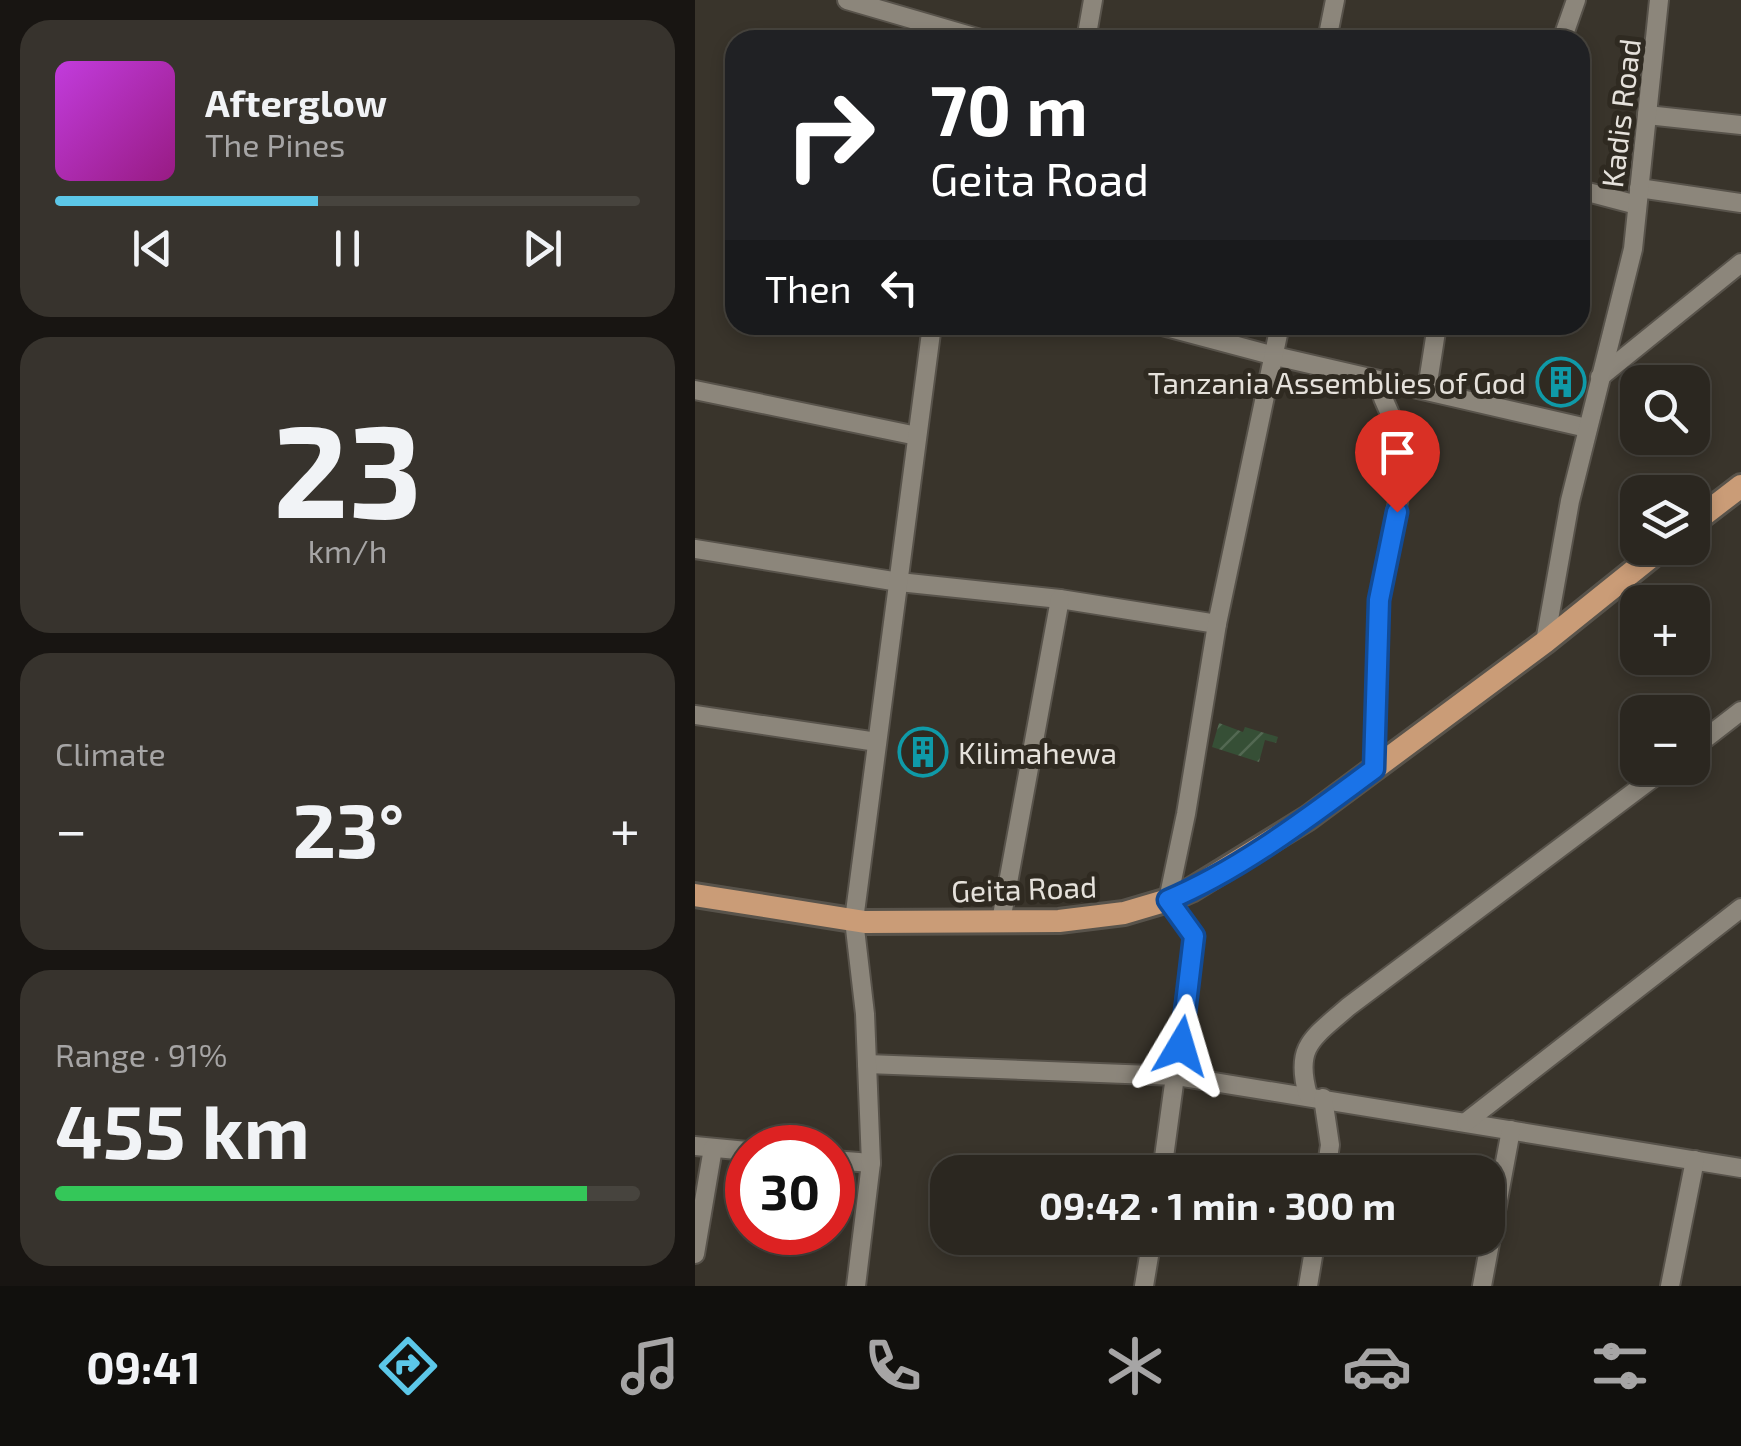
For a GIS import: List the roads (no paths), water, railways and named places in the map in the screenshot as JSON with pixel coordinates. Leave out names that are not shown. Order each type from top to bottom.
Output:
[{"type":"main road","points":[[1710,510],[1741,486]]},
{"type":"main road","name":"Geita Road","points":[[695,895],[855,920],[1075,919],[1124,913],[1168,900],[1309,818],[1545,642],[1641,565]]},
{"type":"street","points":[[847,0],[947,30]]},
{"type":"street","points":[[1088,30],[1093,0]]},
{"type":"street","points":[[1329,30],[1335,0]]},
{"type":"street","points":[[1566,30],[1576,0]]},
{"type":"street","name":"Kadis Road","points":[[1545,642],[1570,501],[1633,250],[1659,0]]},
{"type":"street","points":[[1647,115],[1741,125]]},
{"type":"street","points":[[1590,191],[1741,203]]},
{"type":"street","points":[[1601,377],[1741,263]]},
{"type":"street","points":[[856,1286],[871,1163],[865,1014],[855,920],[931,335]]},
{"type":"street","points":[[1196,335],[1587,428]]},
{"type":"street","points":[[1165,1155],[1194,936],[1168,900],[1217,624],[1278,335]]},
{"type":"street","points":[[1427,389],[1435,335]]},
{"type":"street","points":[[1374,769],[1379,600],[1402,480],[1400,437],[1383,398],[1386,382]]},
{"type":"street","points":[[695,390],[917,436]]},
{"type":"street","points":[[695,549],[899,582],[1060,600],[1217,624]]},
{"type":"street","points":[[1001,921],[1060,600]]},
{"type":"street","points":[[1710,735],[1741,711]]},
{"type":"street","points":[[695,716],[877,742]]},
{"type":"street","points":[[1329,1155],[1330,1145],[1316,1097],[1300,1068],[1310,1041],[1348,1007],[1644,785]]},
{"type":"street","points":[[1467,1122],[1741,908]]},
{"type":"street","points":[[867,1064],[1177,1076],[1741,1168]]},
{"type":"street","points":[[1482,1286],[1511,1130]]},
{"type":"street","points":[[695,1254],[704,1147]]},
{"type":"street","points":[[1670,1286],[1695,1160]]},
{"type":"street","points":[[855,1162],[871,1163]]},
{"type":"street","points":[[1145,1286],[1150,1255]]},
{"type":"street","points":[[1309,1286],[1314,1255]]},
{"type":"place","name":"Tanzania Assemblies of God","points":[[1561,382]]},
{"type":"place","name":"Kilimahewa","points":[[923,752]]}]
